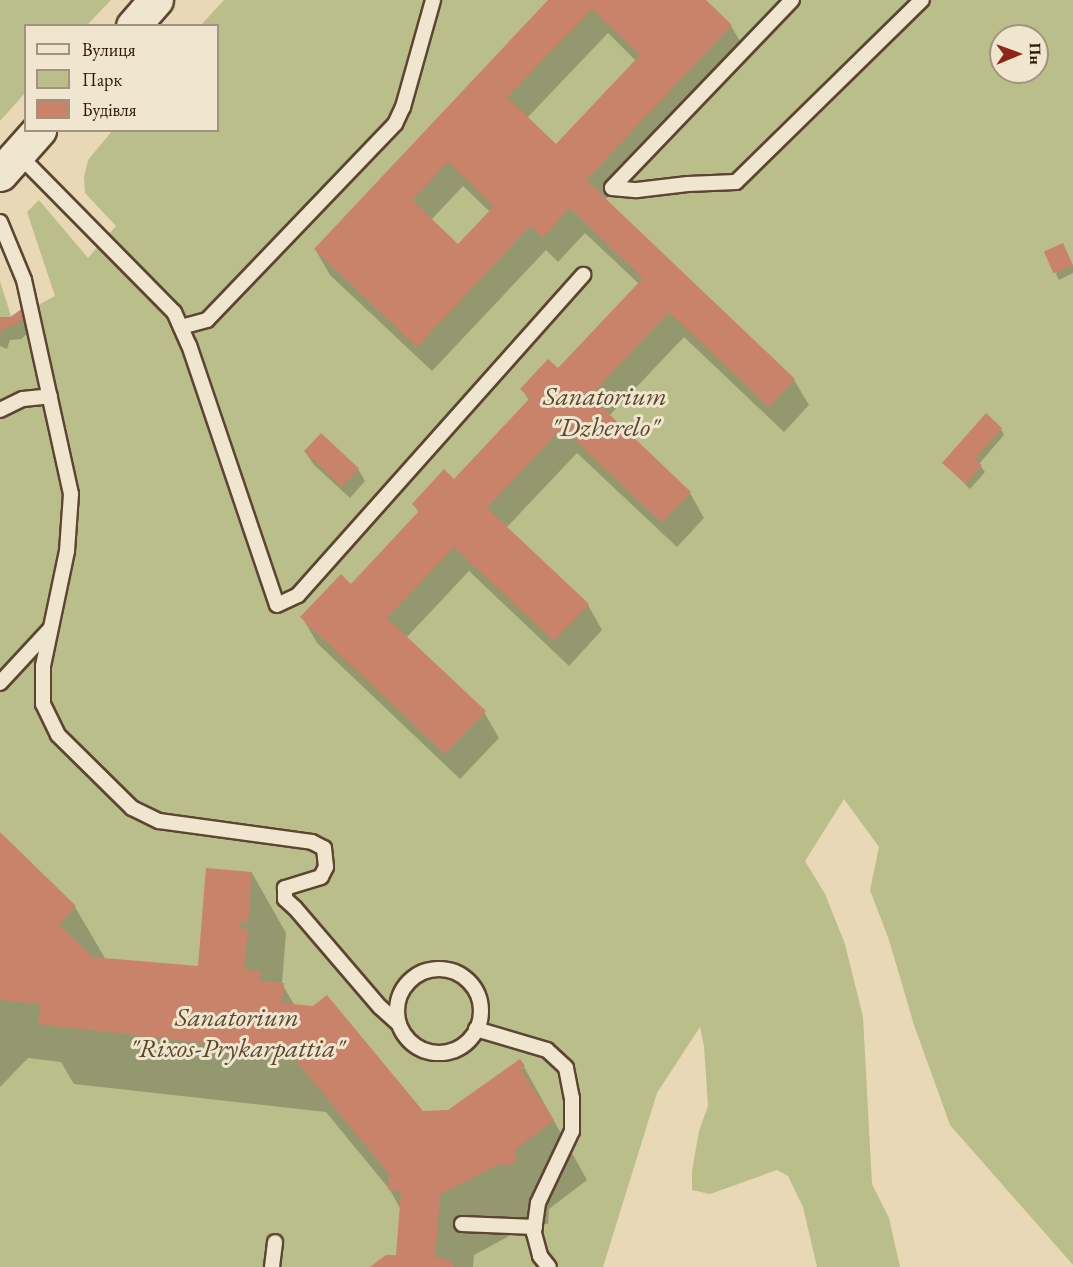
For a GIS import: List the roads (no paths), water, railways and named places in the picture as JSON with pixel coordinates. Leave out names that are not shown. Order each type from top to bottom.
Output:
[{"type":"street","points":[[135,24],[156,0]]},
{"type":"lane","points":[[181,327],[207,320],[395,124],[404,107],[433,0]]},
{"type":"lane","points":[[792,0],[612,188],[637,190],[688,184],[736,182],[922,0]]},
{"type":"lane","points":[[19,153],[174,312],[278,605],[298,595],[583,274]]},
{"type":"lane","points":[[0,222],[24,280],[71,494],[67,551],[43,666],[43,704],[58,735],[132,808],[159,821],[312,842],[324,848],[326,867],[321,877],[285,888],[285,899],[296,908],[415,1045],[426,1051],[440,1053],[464,1045],[476,1029],[481,1011],[479,998],[473,986],[452,971],[439,969],[414,977],[405,986],[398,1005],[399,1024]]},
{"type":"lane","points":[[0,410],[23,399],[50,396]]},
{"type":"lane","points":[[0,683],[51,627]]},
{"type":"lane","points":[[476,1029],[547,1050],[566,1068],[572,1098],[572,1131],[538,1203],[535,1227],[540,1256],[549,1267]]},
{"type":"lane","points":[[462,1224],[535,1227]]},
{"type":"lane","points":[[272,1267],[275,1242]]},
{"type":"park label","name":"Sanatorium \"Dzherelo\"","points":[[605,410]]},
{"type":"park label","name":"Sanatorium \"Rixos-Prykarpattia\"","points":[[237,1032]]}]
